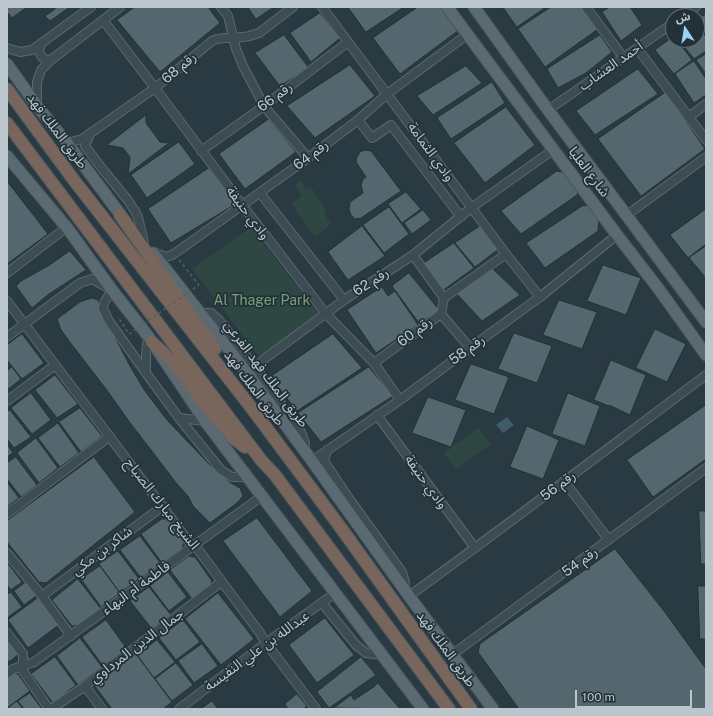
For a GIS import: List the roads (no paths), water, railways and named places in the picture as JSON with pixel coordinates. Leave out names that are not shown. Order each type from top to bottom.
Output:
[{"type":"highway","name":"طريق الملك فهد","points":[[7,89],[73,179],[250,406],[346,535],[471,709]]},
{"type":"highway","points":[[7,123],[261,460],[275,475],[449,709]]},
{"type":"highway","points":[[120,215],[233,375],[250,406]]},
{"type":"highway","points":[[150,339],[172,361],[205,405],[234,438],[261,460]]},
{"type":"main road","name":"شارع العليا","points":[[447,7],[658,288],[706,356]]},
{"type":"main road","name":"شارع العليا","points":[[474,7],[548,110],[704,320]]},
{"type":"main road","name":"طريق الملك فهد الفرعي","points":[[7,64],[37,106],[79,158],[120,215],[248,374],[493,709]]},
{"type":"main road","points":[[7,156],[67,227],[112,290],[150,339],[205,421],[423,709]]},
{"type":"main road","points":[[658,288],[668,296],[676,296],[679,288],[674,279]]},
{"type":"main road","points":[[686,327],[686,320],[695,314],[704,320]]},
{"type":"street","points":[[7,48],[20,52],[32,50],[91,7]]},
{"type":"street","points":[[37,106],[37,82],[41,70],[51,60],[120,7]]},
{"type":"street","points":[[220,7],[228,16],[242,66],[264,106],[308,158]]},
{"type":"street","name":"رقم 68","points":[[67,143],[82,139],[90,134],[155,88],[212,41],[222,37],[248,37],[259,33],[293,7]]},
{"type":"street","name":"وادي الثمامة","points":[[322,7],[471,208],[540,297]]},
{"type":"street","points":[[586,7],[623,57]]},
{"type":"street","name":"وادي حنيفة","points":[[103,20],[326,314],[374,363],[400,400]]},
{"type":"street","name":"أحمد العشاب","points":[[548,110],[665,29]]},
{"type":"street","name":"رقم 64","points":[[146,246],[166,257],[174,254],[308,158],[358,120],[387,94],[468,34]]},
{"type":"street","name":"رقم 66","points":[[201,151],[264,106],[348,42]]},
{"type":"street","points":[[41,44],[39,50],[40,55],[45,59],[51,60]]},
{"type":"street","points":[[637,48],[706,140]]},
{"type":"street","points":[[689,116],[706,104]]},
{"type":"street","points":[[358,120],[372,138],[391,125],[460,218]]},
{"type":"street","points":[[79,158],[90,134]]},
{"type":"street","points":[[85,146],[135,211],[146,246]]},
{"type":"street","name":"رقم 62","points":[[263,360],[344,300],[413,255],[471,208],[553,150]]},
{"type":"street","points":[[627,215],[706,158]]},
{"type":"street","points":[[260,193],[344,300]]},
{"type":"street","points":[[7,273],[67,227]]},
{"type":"street","name":"رقم 58","points":[[312,461],[400,400],[540,297],[617,235]]},
{"type":"street","points":[[413,255],[444,298],[506,254]]},
{"type":"street","points":[[7,337],[80,283],[92,279],[112,290],[104,303],[103,308],[109,321],[146,373],[179,418],[221,470],[232,477],[248,478]]},
{"type":"street","name":"رقم 60","points":[[374,363],[441,314],[444,298]]},
{"type":"street","name":"الشيخ مبارك الصباح","points":[[7,301],[193,547],[197,548],[316,709]]},
{"type":"street","points":[[200,313],[211,313],[219,320],[256,368],[263,360]]},
{"type":"street","points":[[441,314],[470,348]]},
{"type":"street","points":[[146,373],[146,354],[150,339]]},
{"type":"street","points":[[263,360],[259,372],[301,432],[305,443],[304,450]]},
{"type":"street","points":[[7,401],[55,365]]},
{"type":"street","name":"رقم 56","points":[[406,592],[475,548],[706,375]]},
{"type":"street","name":"وادي حنيفة","points":[[377,415],[475,548]]},
{"type":"street","points":[[179,418],[205,421]]},
{"type":"street","points":[[7,514],[110,436]]},
{"type":"street","points":[[327,450],[324,461],[402,572],[406,592]]},
{"type":"street","name":"رقم 54","points":[[453,654],[706,468]]},
{"type":"street","points":[[564,481],[608,540]]},
{"type":"street","name":"فاطمة أم البهاء","points":[[7,674],[14,669],[34,662],[262,496]]},
{"type":"street","name":"شاكر بن مكي","points":[[42,596],[163,506]]},
{"type":"street","points":[[7,553],[42,596],[71,636]]},
{"type":"street","name":"جمال الدين المرداوي","points":[[50,709],[85,686],[222,582]]},
{"type":"street","name":"عبدالله بن علي النفيسة","points":[[179,709],[335,593]]},
{"type":"street","points":[[322,603],[356,645],[366,653],[383,655]]},
{"type":"street","points":[[7,633],[23,654],[22,671],[50,709]]},
{"type":"street","points":[[85,686],[102,709]]},
{"type":"water","points":[[507,417],[514,425],[503,433],[496,425]]},
{"type":"park label","name":"Al Thager Park","points":[[262,301]]}]
